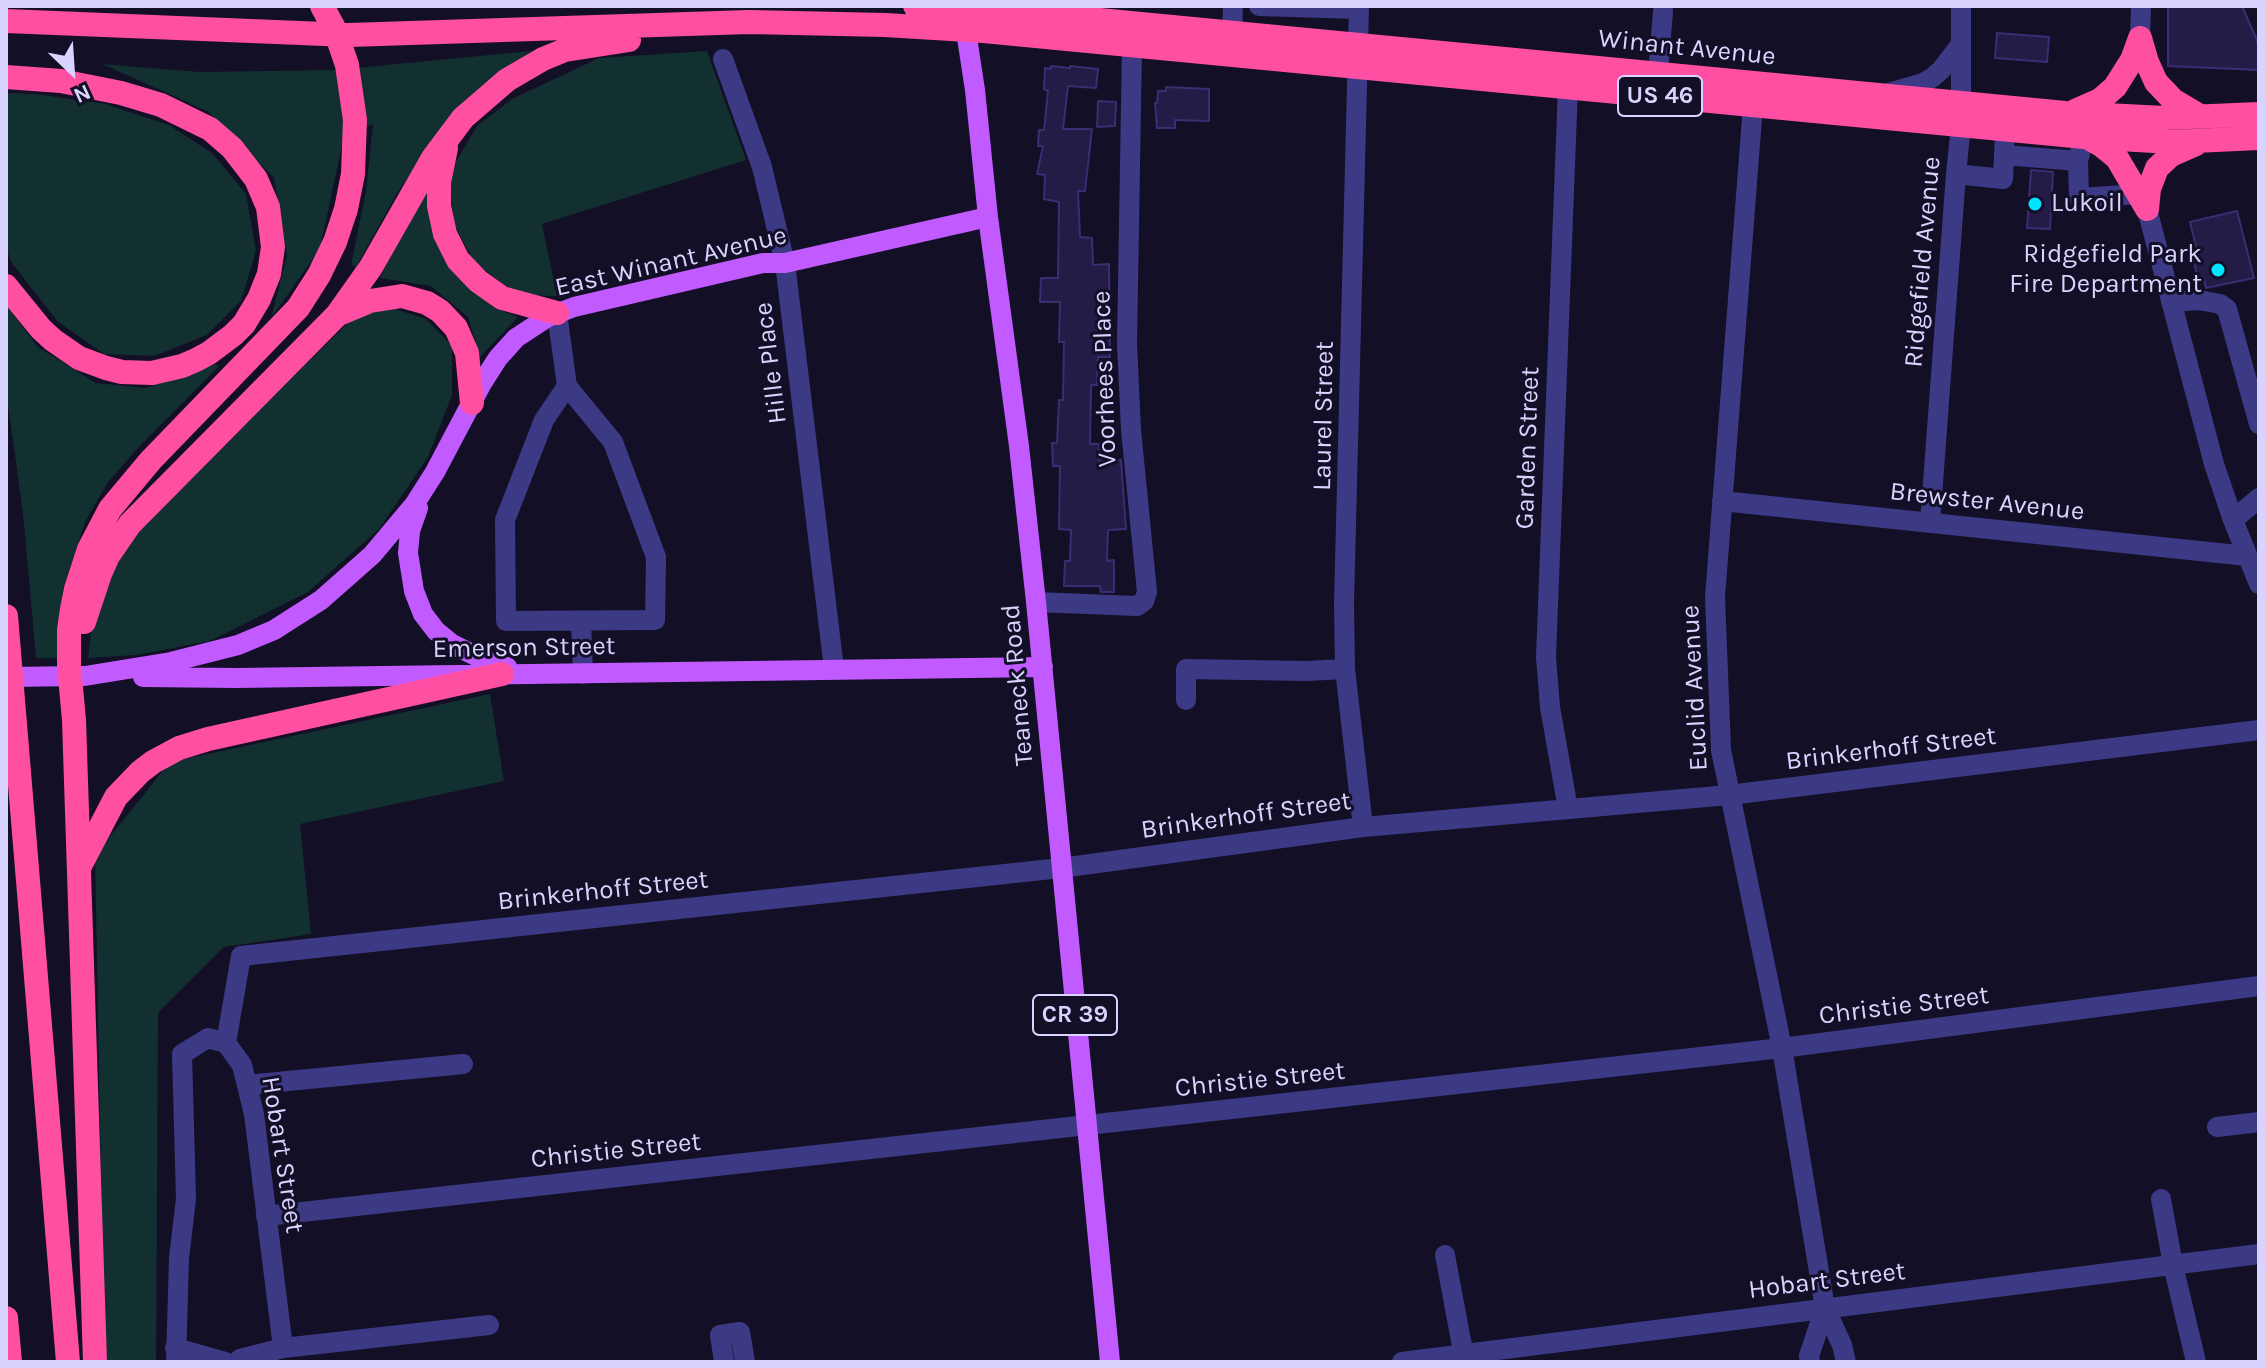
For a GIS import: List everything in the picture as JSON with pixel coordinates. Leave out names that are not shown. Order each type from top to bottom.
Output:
[{"type":"highway","points":[[95,1362],[69,630],[79,579],[110,509],[136,476],[298,308],[335,242],[353,174],[356,138],[351,83],[342,48],[322,6]]},
{"type":"highway","name":"Winant Avenue","points":[[1112,14],[1273,37],[1358,56],[1568,87],[1753,105],[1961,114],[2065,113],[2132,117],[2259,138]]},
{"type":"highway","name":"US 46","points":[[6,21],[349,35],[694,24],[851,23],[953,15],[1112,14]]},
{"type":"highway","name":"US 46","points":[[953,15],[1132,46]]},
{"type":"highway","points":[[74,720],[87,612],[100,574],[114,547],[157,495],[337,315],[363,279],[425,170],[449,134],[471,109],[497,87],[543,59],[565,50],[621,42],[694,24]]},
{"type":"highway","points":[[2065,113],[2092,104],[2115,87],[2132,60],[2140,38]]},
{"type":"highway","points":[[2140,38],[2156,82],[2204,129],[2161,163],[2143,202]]},
{"type":"highway","name":"Winant Avenue","points":[[1132,46],[1658,74],[1881,95],[1961,114],[2005,129],[2150,141],[2259,114]]},
{"type":"highway","points":[[6,77],[61,81],[121,93],[170,108],[210,129],[232,148],[256,179],[268,207],[273,247],[269,274],[244,324],[196,360],[152,373],[122,372],[79,358],[41,329],[6,286]]},
{"type":"highway","points":[[449,134],[441,170],[439,206],[445,234],[458,260],[478,281],[502,298],[557,313]]},
{"type":"highway","points":[[2084,137],[2117,158],[2143,202]]},
{"type":"highway","points":[[337,315],[390,296],[414,298],[440,311],[463,340],[470,363],[472,403]]},
{"type":"highway","points":[[6,616],[68,1362]]},
{"type":"highway","points":[[79,868],[116,797],[140,772],[179,748],[502,674]]},
{"type":"highway","points":[[6,1318],[10,1362]]},
{"type":"main road","name":"Teaneck Road","points":[[953,15],[975,90],[988,217],[1019,446],[1110,1362]]},
{"type":"main road","name":"East Winant Avenue","points":[[85,676],[171,662],[256,638],[283,625],[335,589],[381,546],[414,505],[490,370],[507,348],[527,330],[557,313],[763,263],[785,263],[988,217]]},
{"type":"main road","points":[[435,472],[414,519],[409,542],[410,578],[418,604],[436,631],[462,650],[497,665],[536,673]]},
{"type":"main road","name":"Emerson Street","points":[[6,677],[236,678],[1043,667]]},
{"type":"street","points":[[1232,33],[1233,6]]},
{"type":"street","points":[[1259,6],[1359,8]]},
{"type":"street","name":"Ridgefield Avenue","points":[[1930,523],[1961,114],[1961,6]]},
{"type":"street","points":[[2140,38],[2141,6]]},
{"type":"street","points":[[1273,37],[1275,7]]},
{"type":"street","name":"Laurel Street","points":[[1359,8],[1344,603],[1345,669],[1363,827]]},
{"type":"street","points":[[1658,74],[1663,11]]},
{"type":"street","points":[[1881,95],[1933,77],[1961,44]]},
{"type":"street","name":"Voorhees Place","points":[[1036,602],[1137,606],[1144,601],[1147,592],[1132,444],[1127,344],[1132,46]]},
{"type":"street","name":"Hille Place","points":[[723,59],[762,167],[785,263],[834,669]]},
{"type":"street","name":"Garden Street","points":[[1568,87],[1546,657],[1550,707],[1568,809]]},
{"type":"street","name":"Euclid Avenue","points":[[1753,105],[1715,597],[1721,750],[1782,1048],[1825,1308],[1842,1345],[1846,1362]]},
{"type":"street","points":[[1956,174],[2003,179],[2005,129]]},
{"type":"street","points":[[2084,137],[2078,161],[2079,198],[2143,202],[2214,464],[2259,584]]},
{"type":"street","points":[[2004,155],[2078,161]]},
{"type":"street","points":[[2171,302],[2199,300],[2220,304],[2227,309],[2259,424]]},
{"type":"street","points":[[557,313],[567,386],[613,442],[656,557],[655,620],[506,621],[505,520],[544,420],[567,386]]},
{"type":"street","points":[[2233,520],[2259,498]]},
{"type":"street","name":"Brewster Avenue","points":[[1722,501],[2247,556]]},
{"type":"street","points":[[581,621],[583,674]]},
{"type":"street","points":[[1186,700],[1186,669],[1345,669]]},
{"type":"street","name":"Brinkerhoff Street","points":[[226,1043],[241,956],[1061,868],[1363,827],[1729,795],[2259,730]]},
{"type":"street","name":"Christie Street","points":[[266,1216],[1782,1048],[2259,986]]},
{"type":"street","points":[[225,1362],[176,1355],[179,1258],[186,1199],[182,1054],[208,1038],[226,1043]]},
{"type":"street","name":"Hobart Street","points":[[226,1043],[242,1065],[254,1114],[283,1348]]},
{"type":"street","points":[[247,1085],[463,1064]]},
{"type":"street","points":[[2217,1127],[2259,1122]]},
{"type":"street","points":[[2161,1199],[2196,1362]]},
{"type":"street","name":"Hobart Street","points":[[1402,1362],[1465,1358],[1825,1308],[2259,1254]]},
{"type":"street","points":[[1445,1255],[1465,1358]]},
{"type":"street","name":"Euclid Avenue","points":[[1810,1362],[1809,1356],[1825,1308]]},
{"type":"street","points":[[237,1362],[283,1348],[489,1325]]},
{"type":"street","points":[[724,1362],[730,1334],[745,1362]]},
{"type":"green space","points":[[531,51],[464,101],[399,190],[356,267],[351,265],[366,191],[373,124],[344,136],[320,249],[271,318],[287,255],[274,178],[207,111],[102,64],[200,72],[334,70]]},
{"type":"green space","points":[[707,51],[746,160],[542,224],[557,296],[518,295],[474,262],[453,222],[450,172],[477,126],[512,99],[599,58]]},
{"type":"green space","points":[[6,93],[105,104],[169,125],[212,153],[246,194],[256,251],[241,301],[207,335],[154,356],[104,354],[58,322],[11,262],[6,247]]},
{"type":"green space","points":[[426,183],[463,281],[494,308],[518,317],[480,357],[468,317],[431,286],[380,278]]},
{"type":"green space","points":[[6,305],[38,347],[96,383],[146,388],[215,364],[219,366],[109,481],[85,522],[64,586],[57,630],[57,658],[36,658],[23,513],[6,391]]},
{"type":"green space","points":[[389,307],[426,319],[452,346],[452,395],[428,457],[379,529],[308,592],[210,641],[136,655],[88,658],[101,596],[127,544],[163,502],[347,324],[360,315]]},
{"type":"green space","points":[[490,694],[504,781],[300,824],[311,934],[224,947],[158,1013],[156,1362],[107,1362],[95,855],[170,762]]},
{"type":"building","points":[[2168,6],[2242,6],[2259,45],[2259,70],[2168,66]]},
{"type":"building","points":[[1997,33],[2049,37],[2047,62],[1995,58]]},
{"type":"building","points":[[1051,66],[1098,69],[1096,88],[1068,86],[1063,129],[1092,129],[1085,191],[1078,191],[1080,237],[1092,238],[1093,265],[1109,264],[1110,357],[1098,357],[1097,385],[1091,385],[1090,444],[1099,444],[1099,461],[1121,460],[1126,529],[1108,530],[1107,561],[1114,560],[1114,592],[1101,592],[1100,586],[1064,586],[1065,561],[1070,561],[1071,530],[1059,529],[1060,466],[1053,466],[1052,443],[1057,443],[1059,400],[1063,400],[1064,342],[1059,342],[1060,302],[1040,302],[1041,278],[1058,278],[1059,202],[1044,199],[1045,175],[1037,174],[1043,146],[1038,146],[1039,130],[1044,130],[1048,91],[1044,89],[1045,68],[1051,69]]},
{"type":"building","points":[[1166,87],[1209,89],[1209,121],[1175,120],[1175,128],[1157,128],[1155,103],[1158,91],[1166,91]]},
{"type":"building","points":[[1098,101],[1116,102],[1115,126],[1097,127]]},
{"type":"building","points":[[2031,170],[2053,172],[2050,229],[2027,228]]},
{"type":"building","points":[[2237,211],[2254,278],[2206,288],[2203,277],[2198,278],[2191,252],[2197,251],[2190,222]]},
{"type":"place","name":"Lukoil","points":[[2035,204]]},
{"type":"place","name":"Ridgefield Park Fire Department","points":[[2218,270]]}]
